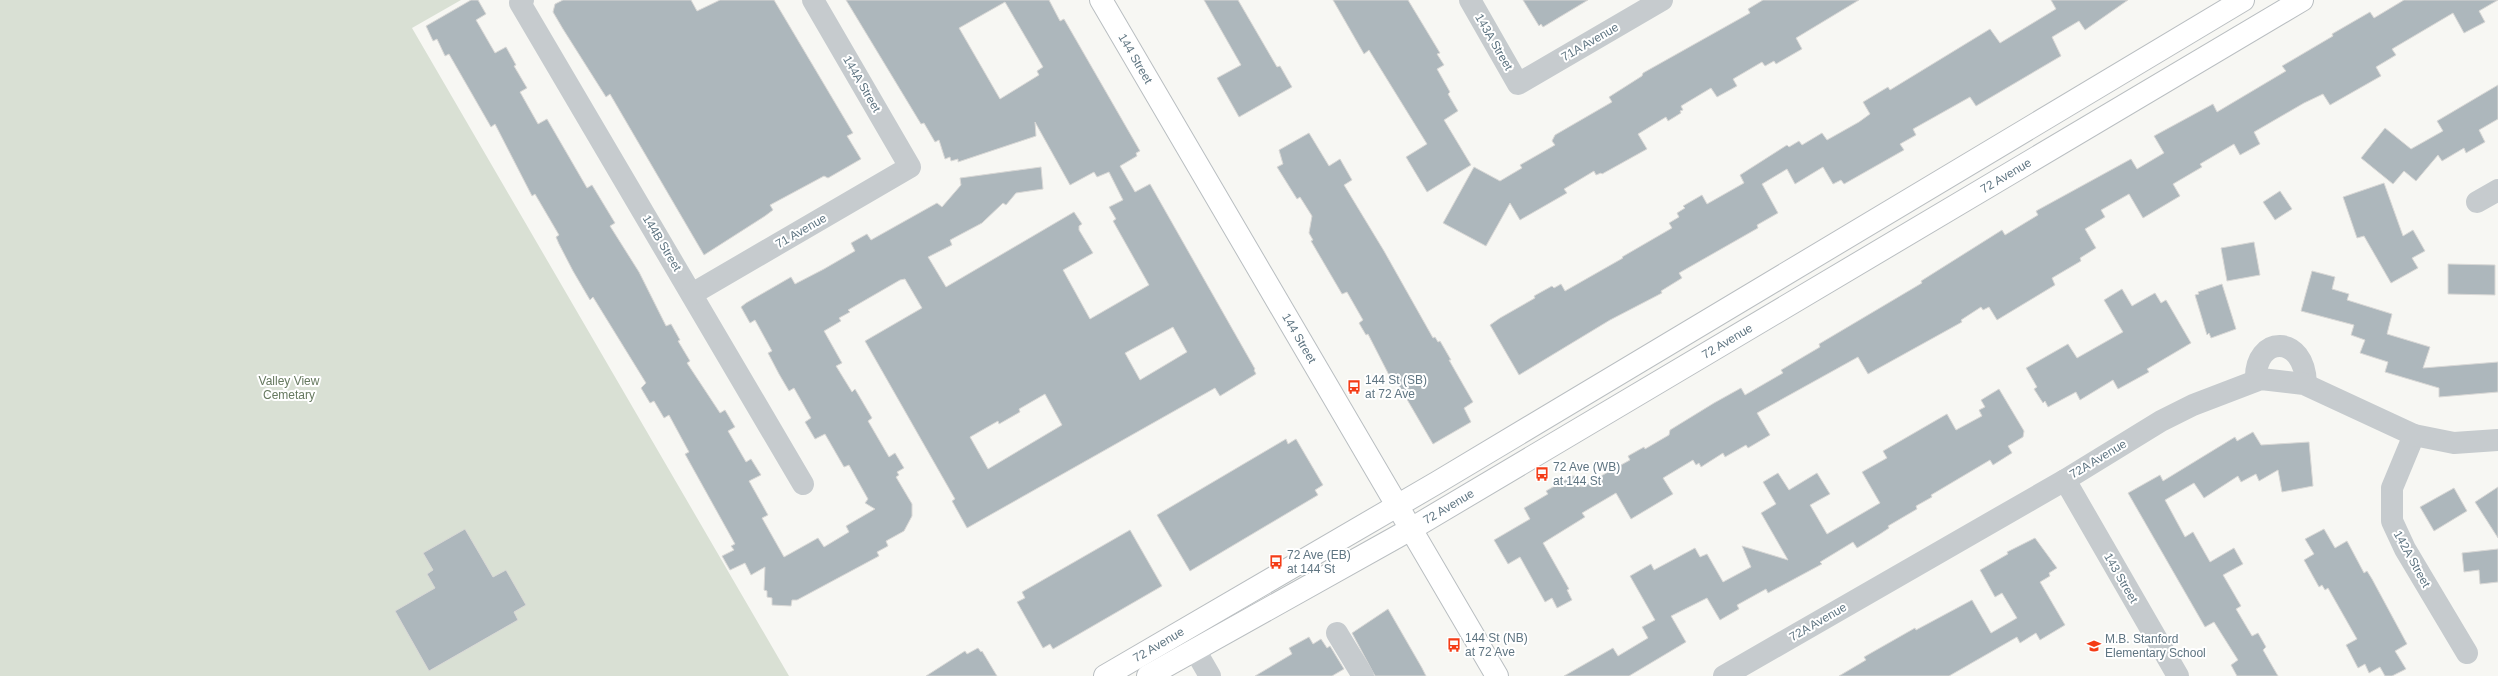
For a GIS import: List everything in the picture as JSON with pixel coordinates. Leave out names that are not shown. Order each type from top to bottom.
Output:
[{"type":"main road","name":"144 Street","points":[[1101,0],[1497,676]]},
{"type":"main road","name":"72 Avenue","points":[[1105,676],[1397,506],[2243,0]]},
{"type":"main road","name":"72 Avenue","points":[[1148,676],[1411,529],[2302,0]]},
{"type":"street","name":"144A Street","points":[[814,0],[910,167]]},
{"type":"street","name":"143A Street","points":[[1470,0],[1518,84]]},
{"type":"street","name":"71A Avenue","points":[[1518,84],[1662,0]]},
{"type":"street","name":"144B Street","points":[[521,1],[803,484]]},
{"type":"street","name":"71 Avenue","points":[[692,294],[910,167]]},
{"type":"street","points":[[2476,202],[2498,190]]},
{"type":"street","points":[[2256,380],[2257,363],[2266,351],[2273,347],[2288,347],[2299,355],[2305,369],[2306,384]]},
{"type":"street","name":"72A Avenue","points":[[1724,676],[2065,480],[2180,411],[2256,380],[2306,384],[2414,435],[2454,443],[2490,443],[2498,440]]},
{"type":"street","name":"142A Street","points":[[2414,435],[2392,488],[2392,521],[2405,549],[2467,653]]},
{"type":"street","name":"143 Street","points":[[2065,480],[2178,676]]},
{"type":"street","points":[[1337,633],[1363,676]]},
{"type":"street","points":[[1194,650],[1210,676]]},
{"type":"green space","name":"Valley View Cemetary","points":[[0,0],[461,0],[412,28],[789,676],[0,676]]},
{"type":"building","points":[[471,0],[478,0],[486,14],[476,20],[495,53],[506,47],[516,65],[514,66],[527,88],[520,92],[538,124],[547,119],[587,188],[592,185],[615,223],[610,226],[639,272],[666,326],[671,324],[680,340],[678,341],[690,361],[687,363],[720,413],[725,410],[735,427],[728,431],[746,462],[751,459],[761,475],[749,481],[768,515],[762,518],[784,557],[818,538],[824,547],[849,532],[846,526],[875,509],[865,503],[868,499],[849,465],[844,467],[825,434],[815,439],[805,422],[811,418],[794,388],[789,391],[779,374],[768,353],[772,351],[755,320],[750,323],[741,307],[746,303],[791,277],[795,284],[824,269],[855,251],[851,243],[867,234],[871,240],[937,203],[942,207],[961,185],[960,178],[1041,167],[1043,189],[1016,193],[1006,205],[1003,203],[982,223],[950,240],[952,245],[928,257],[946,287],[1074,212],[1082,224],[1079,226],[1079,230],[1093,253],[1063,270],[1090,319],[1149,285],[1113,221],[1116,219],[1109,207],[1123,200],[1109,172],[1097,177],[1094,172],[1070,185],[1035,122],[1036,136],[958,162],[958,159],[951,161],[950,157],[945,159],[939,140],[935,142],[924,123],[921,124],[846,0],[1049,0],[1060,21],[1064,19],[1140,151],[1136,153],[1137,156],[1120,166],[1135,192],[1150,184],[1255,369],[1256,374],[1220,396],[1215,388],[967,528],[952,501],[955,499],[865,341],[922,308],[905,279],[900,280],[848,310],[850,312],[839,318],[841,321],[824,331],[842,363],[836,366],[852,392],[855,389],[872,418],[868,421],[889,457],[895,453],[904,468],[897,472],[899,475],[896,477],[912,504],[912,516],[904,531],[886,541],[888,546],[877,552],[879,556],[797,600],[792,600],[791,606],[772,605],[772,598],[767,597],[767,591],[764,590],[765,567],[751,575],[745,563],[730,570],[722,556],[734,550],[731,546],[735,544],[685,454],[689,452],[669,415],[664,418],[654,401],[650,403],[641,388],[646,383],[593,297],[590,300],[573,271],[556,237],[559,235],[535,194],[532,196],[495,124],[491,127],[449,54],[445,56],[437,39],[433,41],[426,26]],"holes":[[[1005,2],[1043,67],[1037,71],[1039,75],[1000,99],[959,28]],[[1173,327],[1187,352],[1140,380],[1125,353]],[[1045,394],[1062,425],[988,469],[970,437],[998,421],[999,424],[1020,412],[1019,409]]]},
{"type":"building","points":[[563,0],[691,0],[697,11],[720,0],[774,0],[853,133],[847,136],[861,159],[828,178],[824,176],[770,205],[773,210],[704,255],[610,94],[606,97],[553,12],[555,4]]},
{"type":"building","points":[[1204,0],[1238,0],[1277,67],[1280,66],[1292,87],[1239,117],[1217,78],[1241,65]]},
{"type":"building","points":[[1333,0],[1408,0],[1440,53],[1437,54],[1444,65],[1437,69],[1450,92],[1448,94],[1458,111],[1444,120],[1471,165],[1427,192],[1406,157],[1427,144],[1369,50],[1364,54]]},
{"type":"building","points":[[1523,0],[1588,0],[1543,27],[1541,24],[1539,26]]},
{"type":"building","points":[[1763,0],[1859,0],[1796,38],[1802,49],[1776,64],[1774,61],[1765,66],[1762,62],[1733,79],[1737,86],[1717,97],[1711,88],[1681,106],[1683,110],[1680,111],[1681,113],[1668,121],[1666,117],[1638,134],[1647,149],[1602,174],[1596,175],[1594,171],[1564,189],[1567,193],[1520,220],[1510,203],[1486,246],[1443,223],[1474,167],[1500,181],[1522,168],[1520,165],[1555,145],[1552,141],[1555,135],[1612,102],[1609,97],[1642,76],[1643,73],[1750,13],[1748,9]]},
{"type":"building","points":[[2051,0],[2128,0],[2085,30],[2079,21],[2052,37],[2061,56],[1976,106],[1970,97],[1913,129],[1916,135],[1900,144],[1904,150],[1844,184],[1841,180],[1833,184],[1823,167],[1795,184],[1787,169],[1762,184],[1778,213],[1757,225],[1758,228],[1679,273],[1682,278],[1661,291],[1662,293],[1610,320],[1519,375],[1490,325],[1552,286],[1554,288],[1561,284],[1565,291],[1623,258],[1622,257],[1672,228],[1669,223],[1679,217],[1677,213],[1685,208],[1683,206],[1702,195],[1707,204],[1744,183],[1740,175],[1787,145],[1789,147],[1799,141],[1802,145],[1822,133],[1827,140],[1859,122],[1870,114],[1863,102],[1888,87],[1890,90],[1990,29],[2000,43],[2056,9]]},
{"type":"building","points":[[2404,0],[2498,0],[2479,11],[2485,22],[2464,33],[2453,13],[2392,49],[2396,55],[2376,67],[2381,76],[2330,105],[2323,94],[2304,103],[2254,132],[2260,144],[2240,155],[2234,144],[2200,164],[2202,167],[2173,184],[2180,196],[2143,218],[2129,194],[2101,210],[2105,217],[2085,229],[2096,248],[2080,258],[2081,261],[2052,278],[2055,285],[1997,320],[1989,307],[1983,310],[1981,307],[1961,320],[1962,322],[1868,374],[1858,357],[1757,413],[1770,435],[1748,448],[1746,445],[1725,457],[1723,453],[1701,467],[1699,463],[1696,465],[1693,460],[1663,478],[1673,494],[1631,519],[1616,493],[1582,513],[1585,517],[1543,543],[1569,589],[1567,590],[1572,600],[1557,608],[1552,598],[1545,602],[1520,557],[1508,564],[1494,540],[1530,519],[1524,508],[1548,494],[1546,491],[1572,476],[1575,476],[1581,487],[1630,460],[1628,456],[1644,447],[1645,449],[1669,435],[1670,430],[1714,403],[1741,388],[1745,395],[1783,373],[1781,370],[1820,347],[1819,344],[1922,283],[1921,281],[2002,230],[2005,235],[2038,215],[2036,211],[2131,159],[2137,169],[2164,153],[2154,136],[2213,104],[2217,112],[2286,71],[2282,66],[2333,36],[2332,34],[2370,12],[2374,18]]},
{"type":"building","points":[[2498,85],[2498,119],[2479,130],[2485,142],[2466,153],[2464,148],[2442,161],[2438,155],[2416,181],[2404,171],[2393,184],[2361,158],[2385,128],[2411,149],[2443,131],[2437,121]]},
{"type":"building","points":[[1309,133],[1329,166],[1340,159],[1352,180],[1344,185],[1384,251],[1433,338],[1435,337],[1438,342],[1440,341],[1473,402],[1464,408],[1471,422],[1433,444],[1394,377],[1391,379],[1368,334],[1366,335],[1359,323],[1363,320],[1347,292],[1342,294],[1311,241],[1313,240],[1309,233],[1312,216],[1300,197],[1297,199],[1277,167],[1283,164],[1279,150]]},
{"type":"building","points":[[2384,183],[2403,236],[2413,230],[2425,251],[2412,258],[2418,268],[2391,283],[2364,236],[2357,238],[2343,197]]},
{"type":"building","points":[[2280,191],[2292,209],[2275,220],[2263,202]]},
{"type":"building","points":[[2254,242],[2260,275],[2227,281],[2221,248]]},
{"type":"building","points":[[2448,264],[2495,265],[2495,295],[2448,294]]},
{"type":"building","points":[[2312,271],[2335,277],[2332,289],[2349,294],[2347,300],[2392,314],[2387,334],[2430,347],[2423,368],[2498,362],[2498,392],[2439,397],[2439,388],[2385,372],[2388,362],[2360,353],[2365,340],[2351,335],[2354,325],[2301,311]]},
{"type":"building","points":[[2222,284],[2236,329],[2211,338],[2209,333],[2207,335],[2195,295],[2199,294],[2198,292]]},
{"type":"building","points":[[2122,289],[2132,306],[2155,293],[2161,303],[2166,300],[2191,343],[2147,369],[2149,372],[2118,389],[2113,380],[2080,400],[2076,392],[2048,407],[2045,401],[2043,403],[2034,389],[2037,387],[2026,368],[2068,344],[2077,358],[2123,332],[2104,300]]},
{"type":"building","points":[[1999,389],[2024,431],[2023,437],[2008,446],[2012,453],[1993,465],[1990,460],[1931,495],[1932,497],[1916,506],[1917,509],[1888,526],[1889,528],[1857,548],[1853,542],[1820,562],[1822,564],[1768,593],[1766,589],[1737,605],[1739,609],[1720,620],[1707,598],[1671,616],[1686,642],[1629,676],[1564,676],[1613,648],[1618,656],[1648,638],[1642,627],[1655,620],[1630,576],[1651,564],[1654,570],[1695,548],[1700,557],[1707,554],[1723,582],[1751,567],[1742,546],[1788,560],[1761,513],[1776,504],[1763,482],[1778,473],[1789,490],[1817,473],[1830,494],[1810,505],[1827,534],[1880,503],[1862,472],[1887,458],[1883,451],[1947,414],[1956,430],[1982,416],[1979,410],[1985,407],[1981,400]]},
{"type":"building","points":[[2253,432],[2261,445],[2309,442],[2313,486],[2282,492],[2278,470],[2259,481],[2256,474],[2241,482],[2238,476],[2204,498],[2194,483],[2165,500],[2185,537],[2193,532],[2210,562],[2234,548],[2243,564],[2223,575],[2241,606],[2236,609],[2252,636],[2258,633],[2266,647],[2263,650],[2278,676],[2237,676],[2231,665],[2238,660],[2214,622],[2205,627],[2128,493],[2160,475],[2163,481],[2235,437],[2237,441]]},
{"type":"building","points":[[1286,439],[1288,444],[1296,439],[1323,485],[1315,490],[1318,495],[1190,571],[1157,515]]},
{"type":"building","points":[[2498,487],[2498,538],[2475,502]]},
{"type":"building","points":[[2454,488],[2467,511],[2434,531],[2420,507]]},
{"type":"building","points":[[465,529],[493,577],[506,570],[526,605],[514,612],[518,620],[429,671],[395,611],[435,588],[427,574],[433,570],[423,553]]},
{"type":"building","points":[[2324,529],[2335,548],[2347,541],[2364,573],[2367,571],[2372,579],[2407,644],[2395,651],[2406,669],[2392,676],[2385,676],[2380,667],[2369,673],[2365,664],[2358,668],[2346,645],[2357,639],[2328,588],[2325,590],[2322,585],[2319,587],[2304,560],[2314,554],[2305,539]]},
{"type":"building","points":[[1130,530],[1162,586],[1053,649],[1050,644],[1043,648],[1017,602],[1025,598],[1022,592]]},
{"type":"building","points":[[2035,538],[2057,568],[2049,573],[2050,576],[2040,582],[2065,625],[2040,640],[2036,633],[2020,643],[2017,637],[1949,676],[1839,676],[1866,660],[1864,657],[1915,628],[1916,630],[1972,600],[1991,633],[2017,618],[2002,593],[1995,597],[1980,570],[2008,554],[2007,552]]},
{"type":"building","points":[[2498,549],[2498,582],[2480,584],[2479,570],[2464,572],[2462,553]]},
{"type":"building","points":[[1388,609],[1426,676],[1375,676],[1352,633]]},
{"type":"building","points":[[1309,637],[1313,644],[1321,639],[1327,648],[1330,646],[1344,669],[1332,676],[1255,676],[1292,654],[1289,648]]},
{"type":"building","points":[[978,648],[981,652],[982,651],[997,676],[926,676],[965,651],[967,654]]},
{"type":"place","name":"144 St (SB) at 72 Ave","points":[[1354,387]]},
{"type":"place","name":"72 Ave (WB) at 144 St","points":[[1542,474]]},
{"type":"place","name":"72 Ave (EB) at 144 St","points":[[1276,562]]},
{"type":"place","name":"144 St (NB) at 72 Ave","points":[[1454,645]]},
{"type":"place","name":"M.B. Stanford Elementary School","points":[[2094,646]]}]
